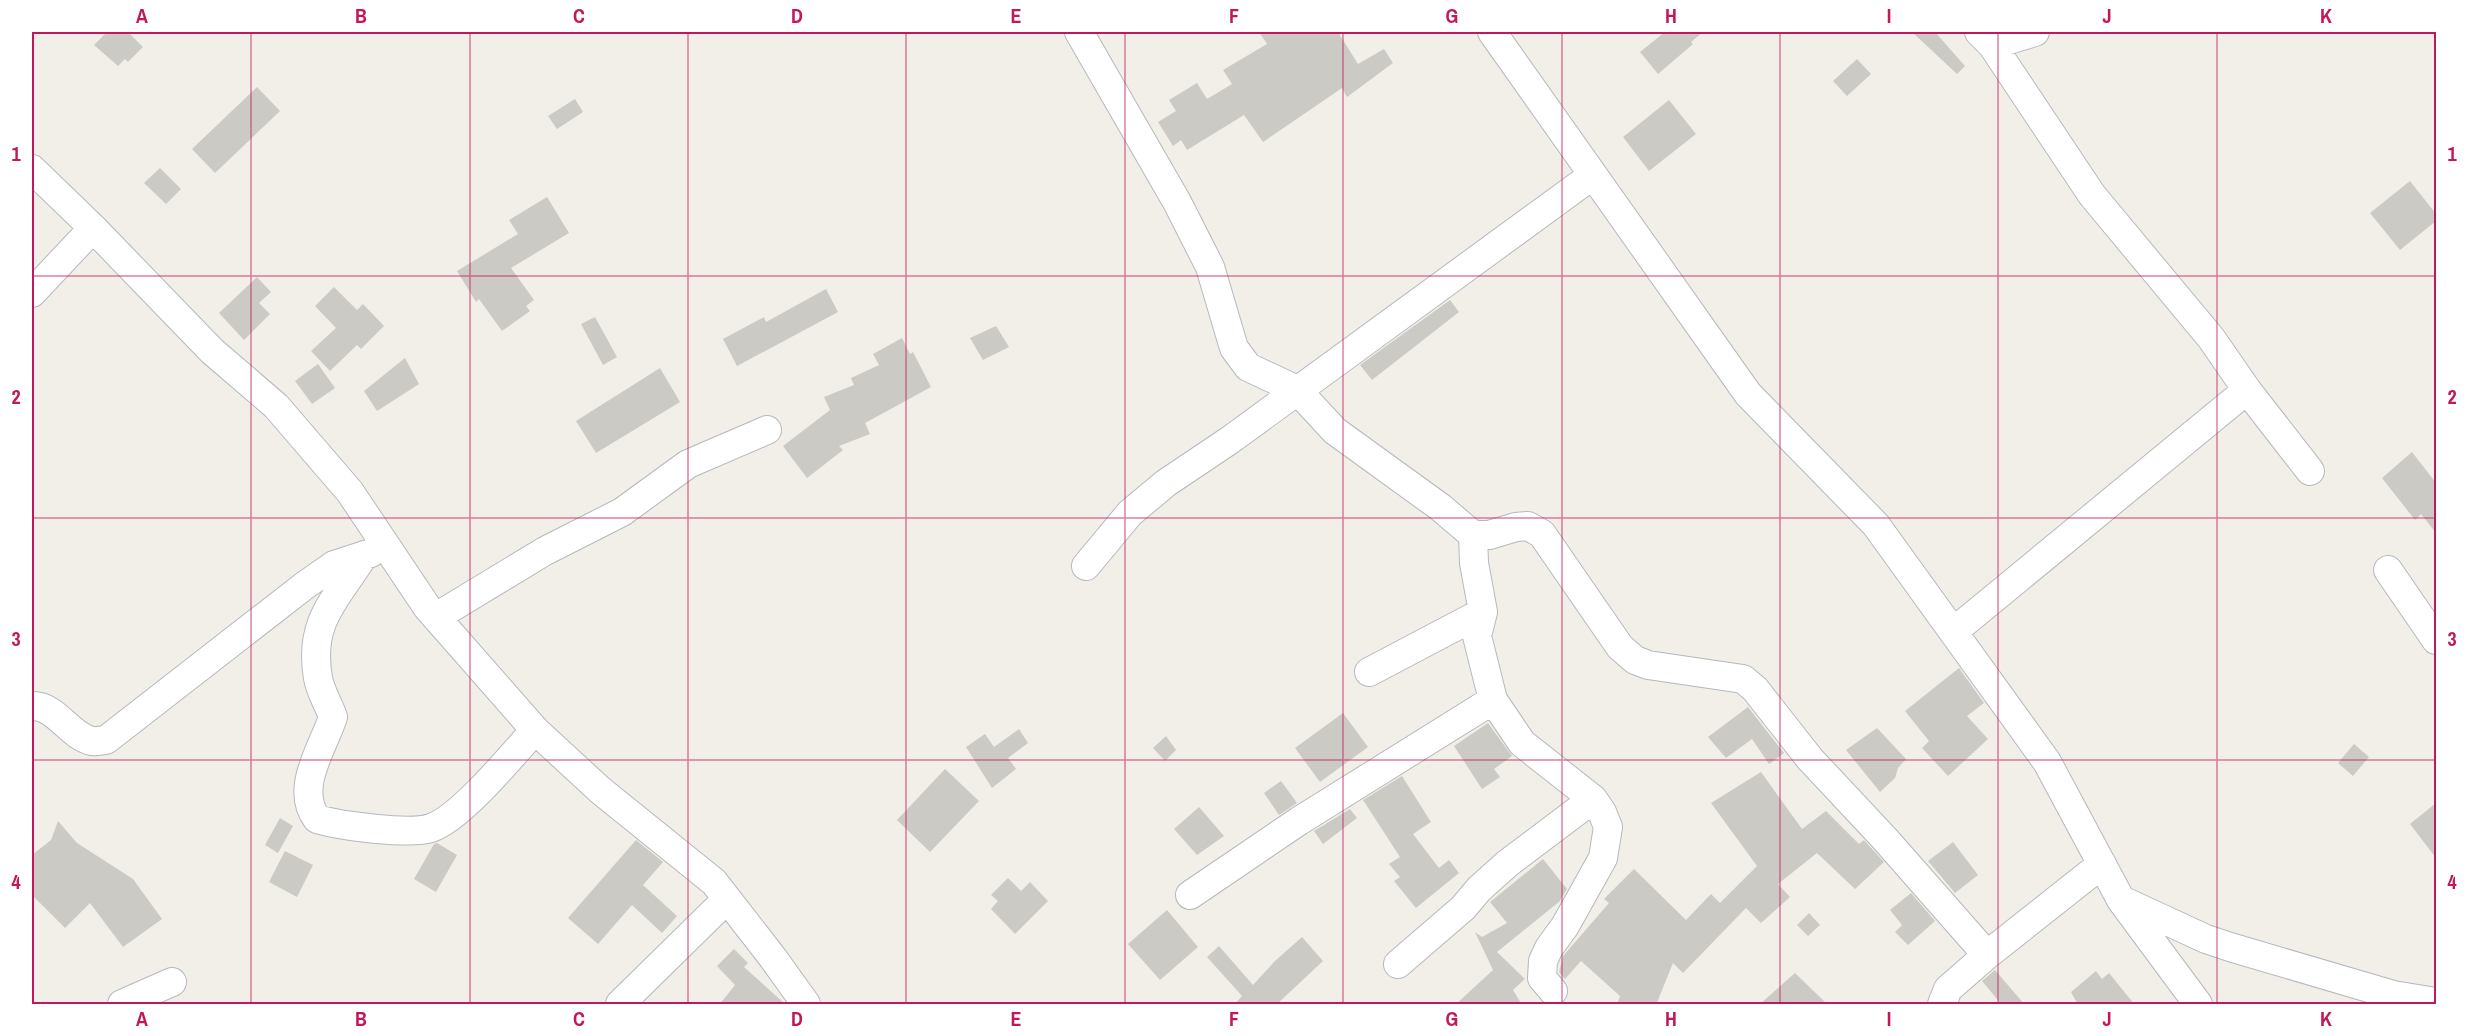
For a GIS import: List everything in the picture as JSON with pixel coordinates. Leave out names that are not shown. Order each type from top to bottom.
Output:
[{"type":"street","points":[[1080,32],[1177,202],[1210,267],[1234,348],[1248,367],[1297,390],[1335,431],[1440,507],[1473,535],[1489,535],[1528,526],[1542,534],[1620,647],[1635,660],[1648,665],[1743,679],[1755,689],[1810,759],[1885,839],[1987,955]]},
{"type":"street","points":[[1492,32],[1748,394],[1876,525],[2047,762],[2121,900],[2199,1005]]},
{"type":"street","points":[[2035,32],[1986,38],[2092,195],[2211,338],[2247,390],[2310,471]]},
{"type":"street","points":[[32,169],[93,228],[212,351],[276,406],[350,492],[377,552],[535,730],[600,790],[714,882],[806,1005]]},
{"type":"street","points":[[1086,566],[1130,513],[1166,483],[1593,175]]},
{"type":"street","points":[[32,293],[93,228]]},
{"type":"street","points":[[1953,632],[2247,390]]},
{"type":"street","points":[[436,617],[545,551],[622,512],[688,464],[767,430]]},
{"type":"street","points":[[1473,535],[1474,563],[1483,612],[1477,636],[1493,700],[1522,743],[1593,799],[1608,827],[1603,858],[1543,961],[1542,978],[1553,991]]},
{"type":"street","points":[[32,706],[38,706],[59,718],[78,734],[92,741],[106,740],[334,565],[377,552]]},
{"type":"street","points":[[377,552],[328,606],[319,629],[316,654],[318,680],[333,717],[312,768],[308,792],[312,812],[317,819],[356,828],[430,829],[446,821],[488,782],[535,730]]},
{"type":"street","points":[[2388,570],[2436,640]]},
{"type":"street","points":[[1369,672],[1483,612]]},
{"type":"street","points":[[1190,895],[1299,821],[1493,700]]},
{"type":"street","points":[[1398,964],[1464,908],[1479,889],[1508,863],[1593,799]]},
{"type":"street","points":[[1942,1005],[1948,989],[1987,955],[2102,864]]},
{"type":"street","points":[[620,1005],[727,899]]},
{"type":"street","points":[[2121,900],[2206,939],[2230,947],[2382,992],[2436,1002]]},
{"type":"street","points":[[122,1005],[172,982]]},
{"type":"building","points":[[107,32],[128,32],[143,47],[128,62],[125,59],[118,66],[94,45]]},
{"type":"building","points":[[1259,32],[1338,32],[1358,64],[1384,49],[1393,63],[1347,97],[1342,88],[1263,142],[1244,115],[1187,150],[1181,140],[1173,146],[1158,122],[1176,111],[1169,100],[1197,83],[1207,99],[1232,84],[1223,70],[1267,44]]},
{"type":"building","points":[[1665,32],[1703,32],[1691,42],[1693,44],[1658,74],[1640,52]]},
{"type":"building","points":[[1912,32],[1935,32],[1965,66],[1957,74]]},
{"type":"building","points":[[1857,59],[1871,74],[1847,96],[1833,81]]},
{"type":"building","points":[[257,87],[280,111],[215,173],[192,149]]},
{"type":"building","points":[[575,99],[583,112],[557,129],[548,116]]},
{"type":"building","points":[[1669,100],[1696,134],[1649,171],[1623,137]]},
{"type":"building","points":[[160,168],[181,189],[166,204],[144,183]]},
{"type":"building","points":[[2410,181],[2436,214],[2436,221],[2400,250],[2370,213]]},
{"type":"building","points":[[547,197],[569,233],[511,268],[534,300],[526,306],[530,311],[502,331],[479,299],[476,302],[457,271],[518,234],[509,220]]},
{"type":"building","points":[[257,277],[271,292],[259,303],[270,314],[244,340],[219,313]]},
{"type":"building","points":[[334,287],[357,310],[363,304],[384,326],[361,349],[357,345],[330,371],[311,351],[336,328],[315,306]]},
{"type":"building","points":[[826,289],[838,312],[737,366],[723,339],[764,317],[766,322]]},
{"type":"building","points":[[1450,300],[1459,312],[1372,380],[1360,365]]},
{"type":"building","points":[[595,317],[617,357],[603,365],[581,324]]},
{"type":"building","points":[[996,326],[1009,347],[983,360],[970,338]]},
{"type":"building","points":[[902,338],[910,354],[913,352],[931,387],[865,423],[870,434],[839,446],[843,450],[807,478],[783,446],[830,410],[824,397],[854,385],[851,378],[879,365],[873,354]]},
{"type":"building","points":[[405,358],[419,384],[377,411],[364,391]]},
{"type":"building","points":[[318,364],[335,388],[312,404],[295,381]]},
{"type":"building","points":[[660,368],[680,402],[596,453],[576,421]]},
{"type":"building","points":[[2412,452],[2436,483],[2436,533],[2421,514],[2415,520],[2382,478]]},
{"type":"building","points":[[1959,668],[1984,703],[1967,716],[1988,739],[1948,776],[1922,748],[1929,741],[1905,711]]},
{"type":"building","points":[[1748,707],[1784,753],[1769,764],[1752,739],[1726,758],[1708,737]]},
{"type":"building","points":[[1343,713],[1368,747],[1320,782],[1295,748]]},
{"type":"building","points":[[1488,723],[1512,756],[1494,769],[1500,777],[1482,789],[1454,746]]},
{"type":"building","points":[[1877,728],[1906,759],[1898,768],[1895,778],[1880,792],[1846,750]]},
{"type":"building","points":[[1019,729],[1028,743],[1008,758],[1016,769],[992,788],[966,747],[985,734],[994,747]]},
{"type":"building","points":[[1166,736],[1176,750],[1165,761],[1153,748]]},
{"type":"building","points":[[2354,744],[2369,757],[2353,776],[2338,763]]},
{"type":"building","points":[[945,769],[979,801],[930,852],[897,820]]},
{"type":"building","points":[[1761,772],[1802,829],[1826,811],[1859,844],[1864,840],[1884,862],[1855,889],[1817,853],[1778,884],[1790,897],[1761,923],[1746,908],[1683,973],[1673,963],[1656,1005],[1617,1005],[1620,996],[1581,961],[1565,979],[1559,972],[1563,956],[1609,903],[1604,899],[1634,869],[1686,920],[1711,894],[1720,903],[1757,866],[1711,803]]},
{"type":"building","points":[[1402,776],[1431,822],[1413,834],[1439,868],[1449,860],[1459,873],[1416,908],[1394,881],[1400,877],[1389,864],[1400,857],[1363,800]]},
{"type":"building","points":[[1281,781],[1297,803],[1279,815],[1264,793]]},
{"type":"building","points":[[2436,803],[2436,858],[2410,824]]},
{"type":"building","points":[[1199,807],[1224,836],[1197,855],[1174,829]]},
{"type":"building","points":[[1350,809],[1357,818],[1323,844],[1314,831]]},
{"type":"building","points":[[280,818],[293,826],[278,853],[265,845]]},
{"type":"building","points":[[58,821],[77,843],[133,879],[162,919],[123,947],[90,903],[65,928],[32,895],[32,855],[51,840]]},
{"type":"building","points":[[636,840],[663,862],[643,885],[677,916],[662,933],[632,905],[598,944],[568,918]]},
{"type":"building","points":[[1953,842],[1978,875],[1955,893],[1928,861]]},
{"type":"building","points":[[437,843],[457,855],[436,892],[414,879],[434,844]]},
{"type":"building","points":[[285,851],[313,865],[297,897],[269,882]]},
{"type":"building","points":[[1543,859],[1567,889],[1560,901],[1497,952],[1525,979],[1513,990],[1522,1005],[1455,1005],[1493,970],[1475,932],[1482,937],[1507,923],[1490,902]]},
{"type":"building","points":[[1008,878],[1021,891],[1030,882],[1048,901],[1015,934],[991,909],[998,901],[991,895]]},
{"type":"building","points":[[1911,893],[1935,921],[1908,945],[1895,932],[1902,925],[1890,910]]},
{"type":"building","points":[[1167,910],[1198,947],[1160,980],[1128,944]]},
{"type":"building","points":[[1809,913],[1820,925],[1808,936],[1797,925]]},
{"type":"building","points":[[1302,937],[1323,961],[1276,1005],[1234,1005],[1242,996],[1207,957],[1219,946],[1253,985]]},
{"type":"building","points":[[734,949],[748,963],[744,967],[786,1005],[719,1005],[735,985],[717,966]]},
{"type":"building","points":[[1995,970],[2025,1005],[2002,1005],[1982,981]]},
{"type":"building","points":[[2096,971],[2102,979],[2109,973],[2135,1005],[2078,1005],[2071,992]]},
{"type":"building","points":[[1795,973],[1828,1005],[1759,1005]]}]
